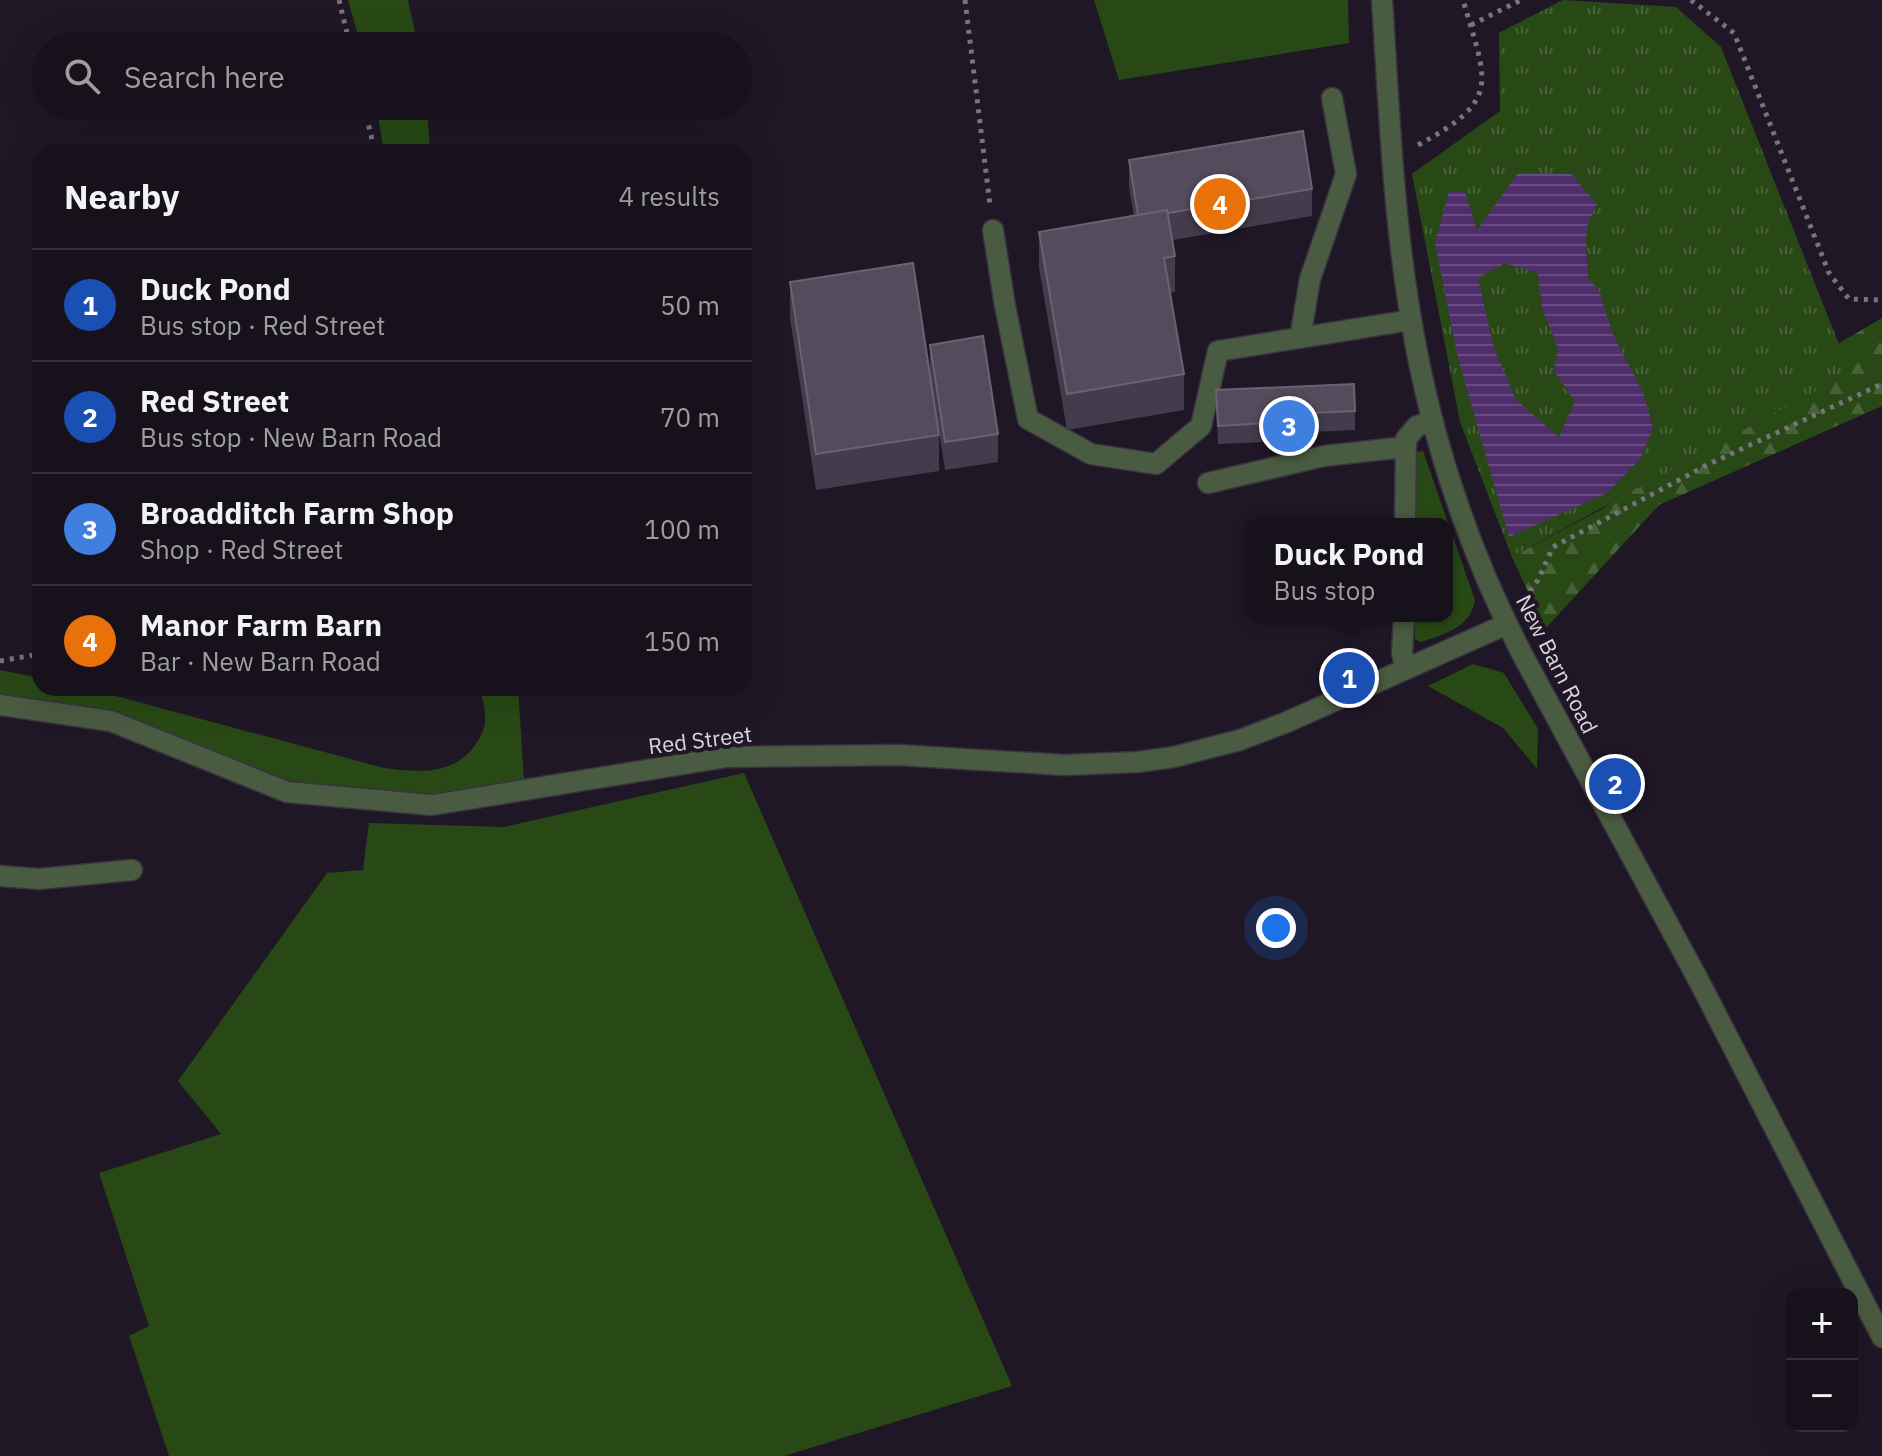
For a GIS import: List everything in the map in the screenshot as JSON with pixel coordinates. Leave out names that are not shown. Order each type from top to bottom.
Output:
[{"type":"street","name":"New Barn Road","points":[[1382,0],[1392,158],[1411,320],[1433,421],[1457,499],[1507,624],[1782,1138],[1882,1337]]},
{"type":"street","points":[[1300,338],[1310,279],[1346,174],[1332,98]]},
{"type":"street","points":[[993,230],[1028,419],[1091,454],[1156,464],[1201,426],[1218,351],[1411,320]]},
{"type":"street","points":[[1405,518],[1405,447],[1411,431],[1433,421]]},
{"type":"street","points":[[1208,483],[1324,456],[1405,447]]},
{"type":"street","points":[[1404,622],[1402,653],[1406,669]]},
{"type":"street","name":"Red Street","points":[[0,705],[111,721],[287,792],[432,805],[727,757],[898,755],[1065,765],[1174,757],[1240,740],[1355,694],[1507,624]]},
{"type":"street","points":[[0,876],[39,879],[132,870]]},
{"type":"path","points":[[339,0],[347,32]]},
{"type":"path","points":[[965,0],[993,230]]},
{"type":"path","points":[[1392,158],[1450,128],[1479,99],[1482,78],[1463,0]]},
{"type":"path","points":[[1471,25],[1521,0]]},
{"type":"path","points":[[1691,0],[1734,33],[1829,273],[1849,299],[1882,300]]},
{"type":"path","points":[[367,120],[373,144]]},
{"type":"path","points":[[1507,624],[1538,580],[1553,547],[1709,464],[1882,384]]},
{"type":"path","points":[[0,661],[32,655]]},
{"type":"green space","points":[[348,0],[408,0],[415,32],[357,32]]},
{"type":"green space","points":[[1094,0],[1348,0],[1349,43],[1119,80]]},
{"type":"green space","points":[[1563,0],[1676,7],[1721,47],[1850,372],[1512,557],[1460,422],[1412,174],[1500,111],[1499,33]]},
{"type":"green space","points":[[378,120],[428,120],[429,144],[383,144]]},
{"type":"green space","points":[[1882,318],[1882,406],[1659,505],[1545,629],[1512,557],[1604,508],[1676,439]]},
{"type":"green space","points":[[1423,451],[1446,518],[1415,518],[1417,452]]},
{"type":"green space","points":[[1453,537],[1475,600],[1472,609],[1462,623],[1447,633],[1420,642],[1415,639],[1414,622],[1453,622]]},
{"type":"green space","points":[[1473,664],[1504,673],[1538,729],[1537,769],[1503,728],[1428,686]]},
{"type":"green space","points":[[0,670],[32,676],[32,696],[116,696],[384,768],[432,770],[454,764],[475,745],[484,727],[482,696],[519,696],[524,780],[454,800],[300,788],[57,706],[22,697],[0,696]]},
{"type":"green space","points":[[744,773],[1012,1386],[784,1456],[169,1456],[129,1336],[149,1326],[99,1173],[221,1134],[178,1081],[327,873],[363,870],[369,823],[504,827]]},
{"type":"shaded area","points":[[1518,173],[1571,174],[1597,204],[1588,223],[1588,278],[1599,291],[1613,335],[1642,390],[1653,427],[1641,458],[1607,493],[1509,537],[1458,358],[1435,242],[1449,191],[1465,192],[1477,230]],"holes":[[[1505,263],[1538,273],[1542,308],[1558,348],[1554,371],[1575,401],[1559,437],[1516,400],[1494,348],[1478,278]]]},
{"type":"building","points":[[1303,131],[1312,189],[1168,213],[1167,210],[1138,215],[1129,160]]},
{"type":"building","points":[[1167,210],[1175,256],[1164,258],[1184,374],[1067,394],[1039,232]]},
{"type":"building","points":[[913,263],[939,435],[816,454],[790,282]]},
{"type":"building","points":[[983,336],[998,434],[945,442],[930,345]]},
{"type":"building","points":[[1354,384],[1355,411],[1286,414],[1287,422],[1218,426],[1216,390]]},
{"type":"place","name":"Manor Farm Barn","points":[[1220,204]]},
{"type":"place","name":"Broadditch Farm Shop","points":[[1289,426]]},
{"type":"place","name":"Duck Pond","points":[[1349,678]]},
{"type":"place","name":"Red Street","points":[[1615,784]]}]
